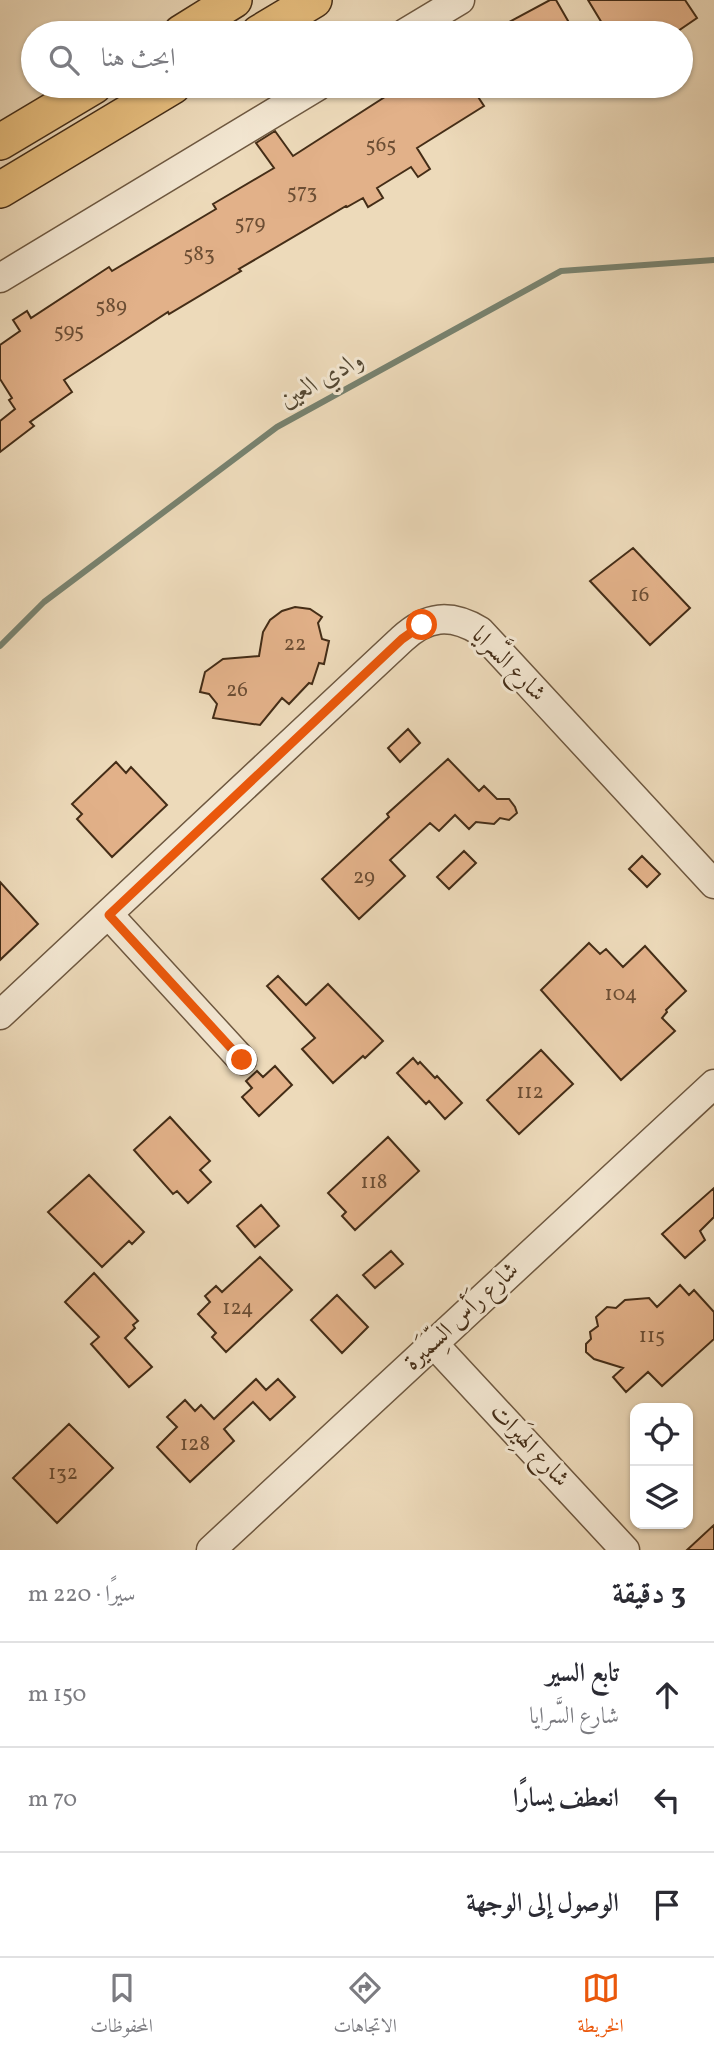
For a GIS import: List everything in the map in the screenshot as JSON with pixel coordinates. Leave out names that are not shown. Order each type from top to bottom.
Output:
[{"type":"main road","points":[[200,21],[234,0]]},
{"type":"main road","points":[[279,21],[314,0]]},
{"type":"main road","points":[[0,142],[74,98]]},
{"type":"main road","points":[[0,190],[153,98]]},
{"type":"street","points":[[425,21],[460,0]]},
{"type":"street","points":[[0,278],[298,98]]},
{"type":"street","name":"شارع السَّرايا","points":[[0,1015],[402,639],[433,620],[445,619],[469,625],[489,640],[714,884]]},
{"type":"street","points":[[109,915],[242,1060]]},
{"type":"street","name":"شارع رَأس السِّمَيرة","points":[[211,1550],[714,1084]]},
{"type":"street","name":"شارع الهِيَرات","points":[[433,1343],[625,1550]]},
{"type":"building","points":[[550,0],[556,0],[568,21],[511,21]]},
{"type":"building","points":[[588,0],[685,0],[697,18],[693,21],[601,21]]},
{"type":"building","points":[[383,98],[479,98],[484,106],[417,148],[430,169],[418,177],[411,167],[377,188],[383,198],[368,207],[363,198],[346,206],[169,314],[168,312],[64,380],[72,392],[30,422],[34,426],[0,452],[0,421],[15,409],[9,400],[12,398],[0,379],[0,345],[20,331],[13,320],[27,311],[31,318],[109,267],[112,271],[216,209],[213,204],[274,168],[256,143],[275,131],[293,156]]},
{"type":"building","points":[[633,548],[690,608],[650,645],[590,581]]},
{"type":"building","points":[[295,607],[310,609],[322,617],[318,623],[322,639],[329,641],[324,664],[319,663],[312,684],[309,683],[289,704],[282,698],[260,725],[213,718],[217,704],[209,694],[200,692],[205,672],[223,659],[259,656],[263,632],[270,620],[282,611]]},
{"type":"building","points":[[408,729],[420,743],[400,762],[388,748]]},
{"type":"building","points":[[448,759],[479,791],[484,786],[497,799],[509,799],[517,813],[509,820],[500,818],[494,824],[476,822],[469,829],[455,815],[439,831],[430,823],[390,860],[405,876],[359,919],[322,879],[389,817],[387,814]]},
{"type":"building","points":[[116,762],[126,773],[131,767],[167,805],[112,857],[77,819],[82,814],[72,804]]},
{"type":"building","points":[[464,851],[476,863],[449,889],[437,877]]},
{"type":"building","points":[[642,856],[660,874],[647,887],[629,869]]},
{"type":"building","points":[[0,882],[38,924],[0,960]]},
{"type":"building","points":[[589,943],[600,954],[606,949],[623,967],[645,946],[686,991],[666,1010],[662,1018],[675,1031],[621,1080],[541,990]]},
{"type":"building","points":[[278,976],[306,1005],[328,984],[383,1041],[333,1083],[302,1049],[315,1038],[267,986]]},
{"type":"building","points":[[541,1050],[573,1084],[519,1134],[487,1100]]},
{"type":"building","points":[[413,1058],[435,1078],[437,1076],[462,1103],[445,1119],[429,1101],[426,1104],[397,1073]]},
{"type":"building","points":[[275,1066],[292,1085],[259,1116],[242,1097],[252,1088],[246,1081],[257,1071],[263,1077]]},
{"type":"building","points":[[170,1117],[210,1161],[200,1170],[211,1182],[188,1203],[177,1191],[173,1194],[134,1150]]},
{"type":"building","points":[[388,1137],[419,1171],[355,1230],[342,1216],[346,1212],[328,1193]]},
{"type":"building","points":[[89,1175],[144,1232],[132,1244],[129,1241],[102,1267],[48,1212]]},
{"type":"building","points":[[714,1188],[714,1217],[700,1231],[705,1240],[685,1258],[662,1234]]},
{"type":"building","points":[[261,1205],[279,1226],[255,1247],[237,1226]]},
{"type":"building","points":[[391,1251],[403,1264],[375,1288],[363,1275]]},
{"type":"building","points":[[260,1257],[292,1290],[226,1352],[212,1337],[216,1333],[198,1314],[210,1302],[205,1296],[216,1286],[222,1292]]},
{"type":"building","points":[[94,1273],[138,1321],[125,1338],[152,1367],[129,1387],[91,1344],[99,1337],[65,1302]]},
{"type":"building","points":[[680,1285],[689,1295],[694,1290],[714,1312],[714,1339],[662,1386],[648,1372],[626,1392],[613,1377],[623,1368],[594,1359],[586,1352],[586,1344],[591,1339],[590,1332],[598,1326],[596,1317],[607,1307],[616,1308],[625,1300],[649,1298],[657,1307]]},
{"type":"building","points":[[337,1295],[368,1327],[342,1353],[311,1320]]},
{"type":"building","points":[[256,1379],[266,1390],[278,1379],[295,1397],[270,1420],[253,1402],[224,1429],[234,1441],[190,1482],[157,1447],[177,1427],[167,1417],[185,1400],[195,1411],[201,1405],[214,1419]]},
{"type":"building","points":[[69,1424],[113,1468],[57,1523],[13,1478]]},
{"type":"building","points":[[714,1525],[714,1550],[687,1550]]},
{"type":"waterway","name":"وادي العين","points":[[0,646],[44,602],[277,427],[561,271],[714,260]]},
{"type":"route","points":[[242,1060],[109,915],[402,639],[422,625]]}]
